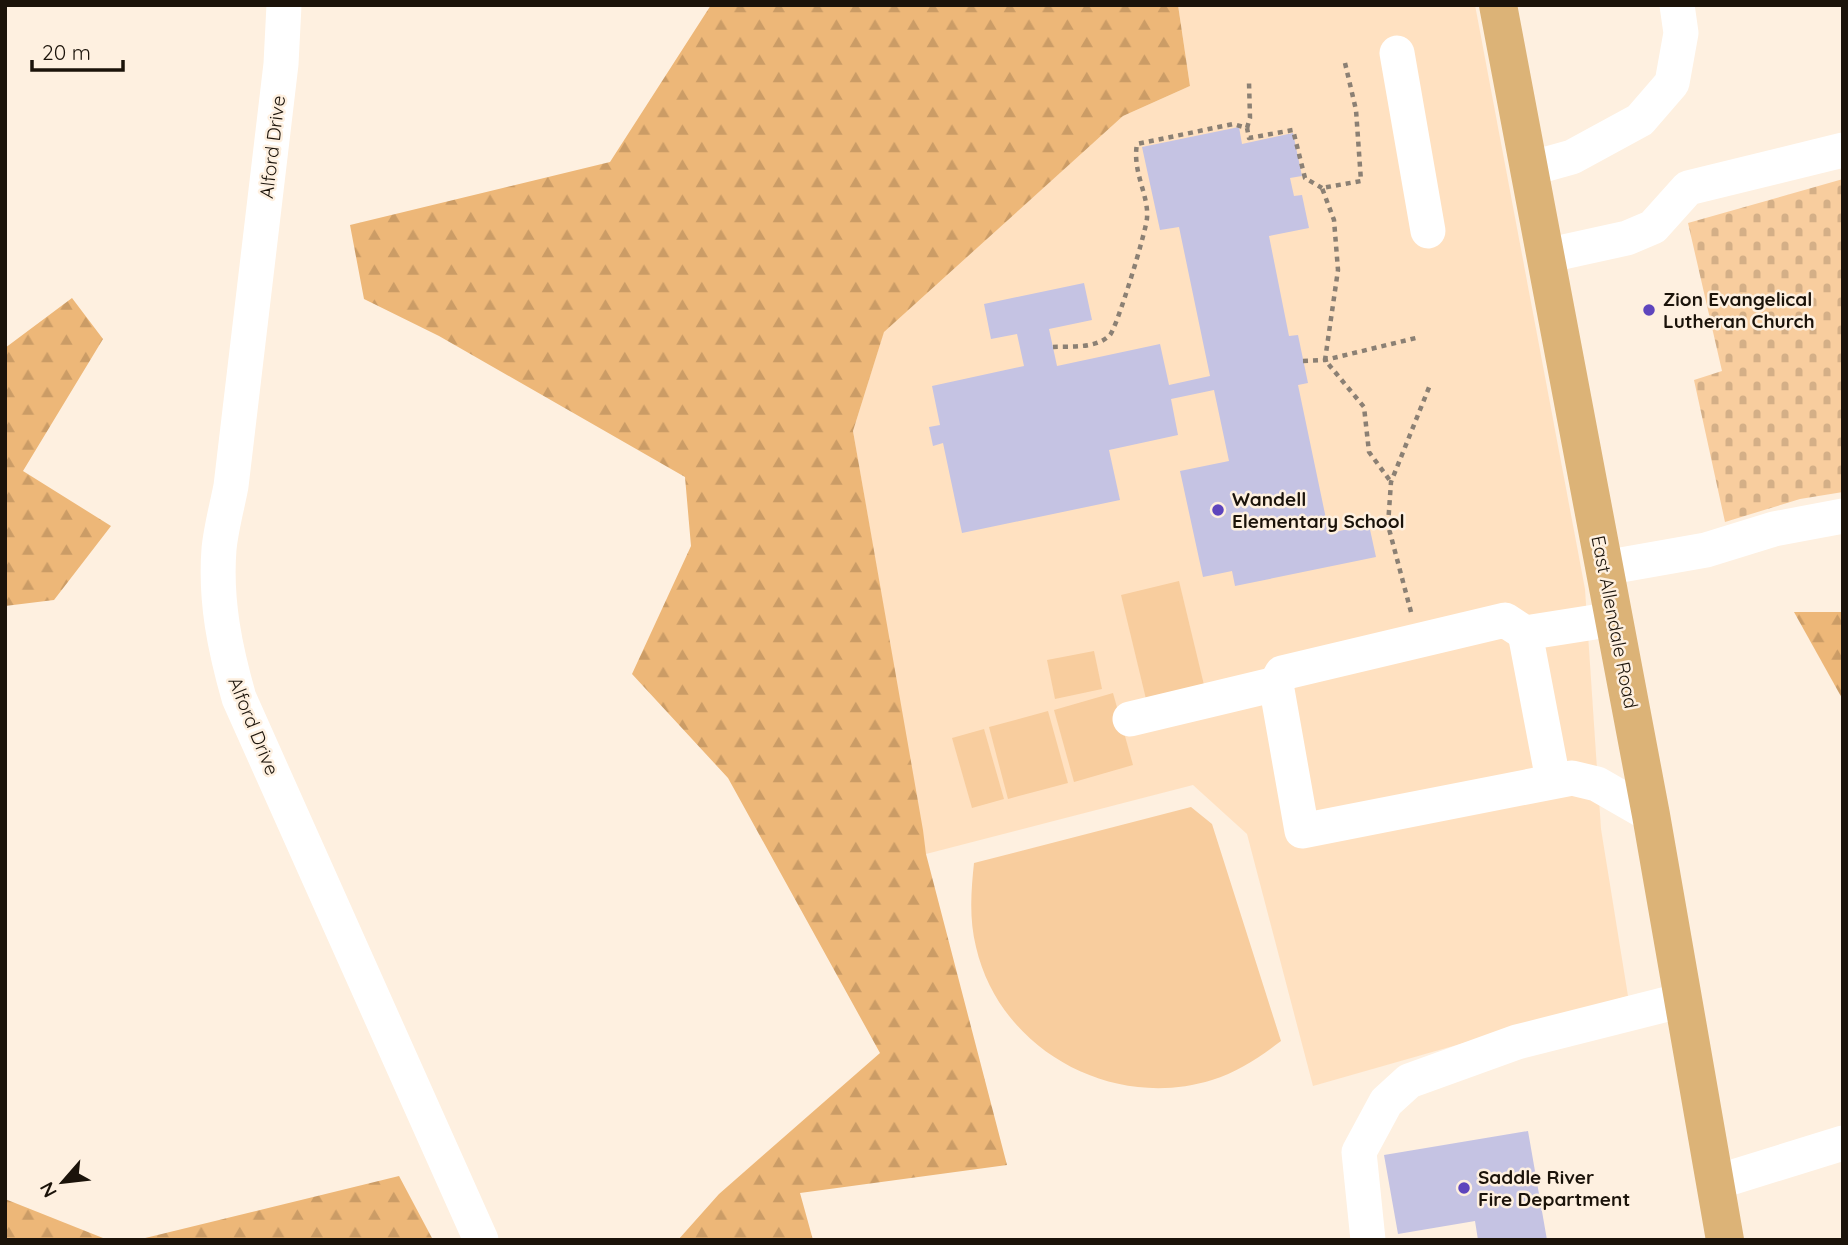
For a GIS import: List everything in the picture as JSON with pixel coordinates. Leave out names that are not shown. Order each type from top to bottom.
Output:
[{"type":"main road","name":"East Allendale Road","points":[[1498,5],[1651,815],[1725,1240]]},
{"type":"street","name":"Alford Drive","points":[[284,5],[277,105],[231,486],[219,549],[219,603],[226,652],[239,698],[481,1240]]},
{"type":"street","points":[[1529,169],[1572,157],[1640,120],[1672,83],[1681,33],[1677,5]]},
{"type":"street","points":[[1397,53],[1428,231]]},
{"type":"street","points":[[1545,256],[1627,238],[1653,227],[1688,188],[1843,150]]},
{"type":"street","points":[[1604,568],[1706,550],[1774,529],[1843,516]]},
{"type":"street","points":[[1614,619],[1525,633],[1505,620],[1282,673],[1276,684],[1302,831],[1572,778],[1589,781],[1651,815]]},
{"type":"street","points":[[1525,633],[1553,780]]},
{"type":"street","points":[[1130,719],[1276,684]]},
{"type":"street","points":[[1368,1240],[1359,1152],[1386,1102],[1409,1081],[1517,1042],[1683,1000]]},
{"type":"street","points":[[1714,1183],[1843,1143]]},
{"type":"path","points":[[1322,188],[1361,181],[1356,110],[1345,63]]},
{"type":"path","points":[[1249,82],[1249,138],[1293,130],[1305,178],[1322,188],[1334,220],[1338,270],[1325,360],[1364,407],[1369,452],[1391,482]]},
{"type":"path","points":[[1053,347],[1088,346],[1110,335],[1119,316],[1147,216],[1135,158],[1137,144],[1233,124],[1247,128]]},
{"type":"path","points":[[1303,362],[1325,360],[1420,337]]},
{"type":"path","points":[[1419,639],[1388,525],[1391,482],[1430,385]]},
{"type":"shaded area","name":"Wandell Elementary School","points":[[1178,5],[1475,5],[1585,589],[1601,829],[1628,996],[1313,1086],[1247,834],[1193,785],[926,854],[853,431],[884,331],[1123,116],[1190,86]]},
{"type":"green space","points":[[711,5],[1178,5],[1190,86],[1123,116],[884,332],[853,431],[926,854],[1007,1165],[800,1193],[813,1240],[678,1240],[719,1194],[880,1053],[728,778],[632,674],[691,546],[685,477],[439,336],[364,299],[350,225],[610,162]]},
{"type":"green space","points":[[1843,179],[1843,492],[1800,499],[1725,522],[1694,380],[1722,371],[1688,223]]},
{"type":"green space","points":[[72,298],[103,339],[23,471],[111,526],[54,600],[5,606],[5,348]]},
{"type":"green space","points":[[1179,581],[1204,685],[1146,699],[1121,595]]},
{"type":"green space","points":[[1794,612],[1843,612],[1843,700]]},
{"type":"green space","points":[[1094,651],[1102,689],[1055,699],[1047,660]]},
{"type":"green space","points":[[1113,693],[1133,765],[1074,782],[1054,710]]},
{"type":"green space","points":[[1048,711],[1068,783],[1008,799],[989,727]]},
{"type":"green space","points":[[984,729],[1004,799],[972,808],[952,738]]},
{"type":"green space","points":[[1191,807],[1212,824],[1281,1041],[1248,1064],[1212,1080],[1174,1087],[1137,1087],[1100,1079],[1066,1064],[1035,1043],[1009,1016],[989,984],[972,926],[974,863]]},
{"type":"green space","points":[[399,1176],[433,1240],[137,1240]]},
{"type":"green space","points":[[5,1199],[108,1240],[5,1240]]},
{"type":"building","points":[[1239,127],[1242,144],[1293,133],[1302,176],[1290,178],[1294,196],[1302,195],[1309,228],[1269,236],[1289,336],[1298,335],[1308,383],[1298,385],[1329,533],[1369,525],[1376,557],[1235,586],[1232,571],[1203,577],[1180,471],[1229,461],[1214,390],[1171,399],[1178,435],[1109,450],[1120,500],[962,533],[943,443],[933,446],[929,427],[940,425],[932,386],[1024,366],[1017,334],[991,339],[984,304],[1084,283],[1092,320],[1049,329],[1057,366],[1160,344],[1169,385],[1210,376],[1179,227],[1160,230],[1142,147]]},
{"type":"building","name":"Saddle River Fire Department","points":[[1528,1131],[1547,1240],[1478,1240],[1475,1221],[1398,1234],[1384,1155]]},
{"type":"place","name":"Zion Evangelical Lutheran Church","points":[[1649,310]]},
{"type":"place","name":"Wandell Elementary School","points":[[1218,510]]},
{"type":"place","name":"Saddle River Fire Department","points":[[1464,1188]]}]
